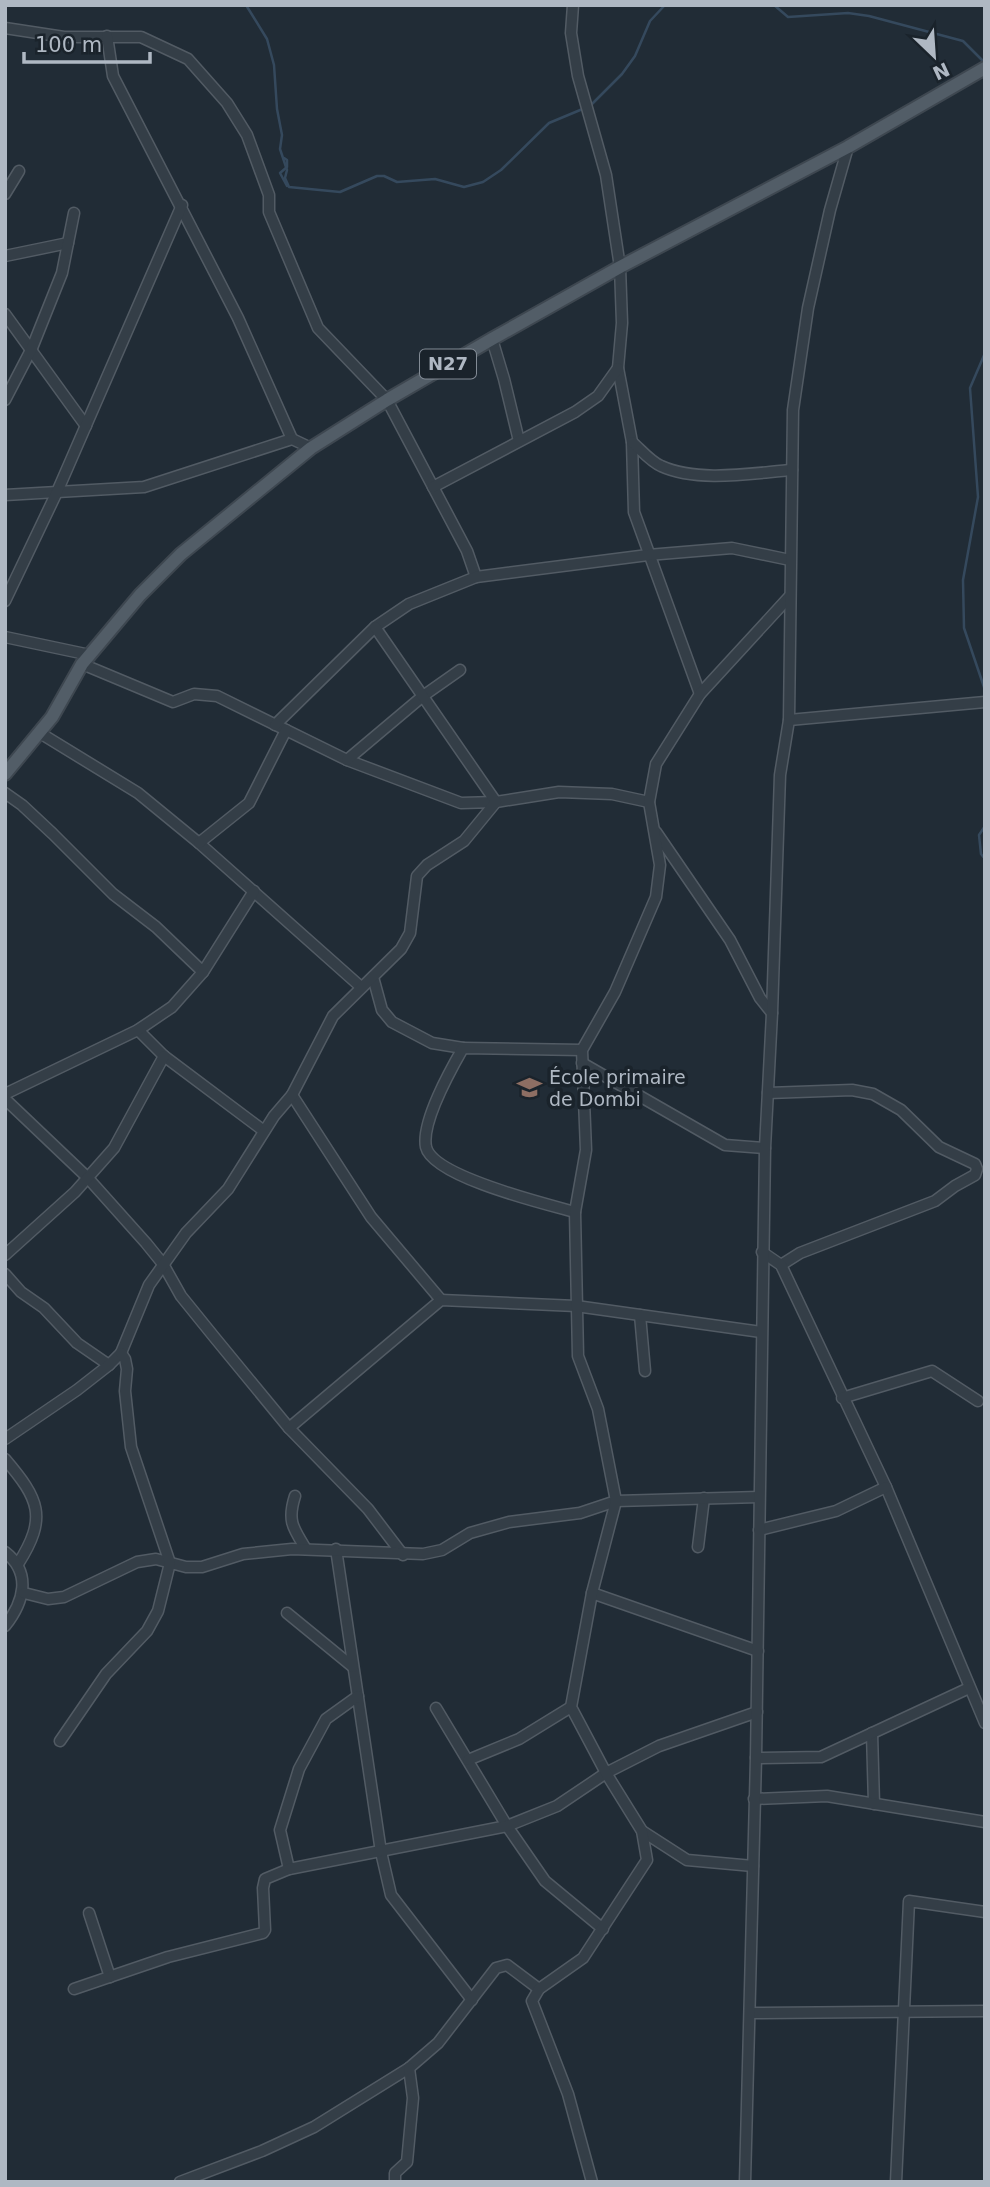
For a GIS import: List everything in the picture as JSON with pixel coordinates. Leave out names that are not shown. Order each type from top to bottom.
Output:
[{"type":"main road","name":"N27","points":[[5,774],[52,717],[86,659],[140,595],[181,554],[311,448],[492,339],[620,267],[848,147],[984,68]]},
{"type":"street","points":[[573,5],[571,33],[578,76],[606,175],[620,267],[622,323],[618,368],[632,442],[634,512],[700,694]]},
{"type":"street","points":[[5,28],[64,37],[141,37],[188,60],[227,103],[247,135],[268,195],[269,212],[318,328],[387,400],[467,551],[476,577]]},
{"type":"street","points":[[107,36],[113,76],[182,205],[238,318],[292,439],[311,448]]},
{"type":"street","points":[[745,2182],[757,1712],[762,1252],[780,775],[789,720],[793,410],[808,308],[830,210],[848,147]]},
{"type":"street","points":[[5,194],[19,172]]},
{"type":"street","points":[[5,601],[57,492],[182,205]]},
{"type":"street","points":[[5,400],[32,348],[62,273],[74,213]]},
{"type":"street","points":[[5,256],[68,243]]},
{"type":"street","points":[[5,314],[86,426]]},
{"type":"street","points":[[492,339],[519,441]]},
{"type":"street","points":[[433,487],[575,412],[598,396],[618,368]]},
{"type":"street","points":[[5,495],[144,487],[292,439]]},
{"type":"street","points":[[632,442],[659,466],[676,471],[714,476],[792,470]]},
{"type":"street","points":[[275,724],[375,627],[409,604],[476,577],[648,555],[732,548],[790,560]]},
{"type":"street","points":[[592,2182],[568,2094],[532,2001],[539,1989],[583,1958],[647,1860],[642,1831],[606,1773],[571,1707],[592,1593],[615,1502],[598,1409],[578,1356],[575,1212],[586,1150],[582,1050],[615,992],[656,897],[660,865],[649,802],[656,764],[700,694],[790,596]]},
{"type":"street","points":[[375,627],[496,802]]},
{"type":"street","points":[[5,636],[86,659],[173,702],[194,694],[217,696],[347,760],[461,803],[496,802],[559,792],[612,794],[649,802]]},
{"type":"street","points":[[347,760],[423,696],[460,670]]},
{"type":"street","points":[[789,720],[983,702]]},
{"type":"street","points":[[200,843],[249,803],[286,730]]},
{"type":"street","points":[[40,733],[138,793],[200,843],[361,987]]},
{"type":"street","points":[[5,793],[30,812],[113,894],[156,927],[203,972]]},
{"type":"street","points":[[5,1440],[35,1421],[121,1353],[149,1285],[186,1233],[228,1189],[274,1116],[292,1095],[333,1016],[401,949],[410,933],[417,876],[428,865],[464,841],[496,802]]},
{"type":"street","points":[[654,829],[730,940],[760,998],[772,1013]]},
{"type":"street","points":[[254,891],[203,972],[172,1007],[138,1030],[5,1096],[87,1177],[163,1264],[181,1296],[289,1428],[368,1509],[403,1555]]},
{"type":"street","points":[[373,977],[382,1010],[392,1022],[432,1043],[463,1048],[582,1050]]},
{"type":"street","points":[[138,1030],[164,1056],[264,1131]]},
{"type":"street","points":[[463,1048],[439,1090],[425,1139],[427,1151],[435,1159],[486,1187],[575,1212]]},
{"type":"street","points":[[5,1255],[75,1192],[114,1147],[164,1056]]},
{"type":"street","points":[[582,1063],[725,1145],[765,1148]]},
{"type":"street","points":[[768,1093],[852,1090],[873,1094],[901,1110],[939,1147],[975,1164],[977,1169],[975,1175],[935,1201],[800,1253],[781,1265]]},
{"type":"street","points":[[292,1095],[371,1217],[441,1300]]},
{"type":"street","points":[[762,1252],[781,1265],[886,1487],[985,1723]]},
{"type":"street","points":[[5,1274],[78,1343],[109,1365]]},
{"type":"street","points":[[289,1428],[441,1300],[576,1306],[761,1332]]},
{"type":"street","points":[[640,1315],[645,1371]]},
{"type":"street","points":[[60,1741],[106,1674],[147,1631],[158,1611],[170,1563],[131,1447],[125,1391],[127,1369],[121,1353]]},
{"type":"street","points":[[842,1398],[932,1371],[978,1401]]},
{"type":"street","points":[[5,1459],[28,1486],[36,1507],[36,1525],[30,1545],[18,1564]]},
{"type":"street","points":[[759,1531],[836,1511],[886,1487]]},
{"type":"street","points":[[295,1496],[290,1512],[292,1526],[306,1549]]},
{"type":"street","points":[[24,1593],[48,1598],[64,1597],[137,1562],[156,1559],[186,1567],[202,1567],[243,1554],[306,1549],[424,1554],[442,1550],[470,1533],[509,1522],[580,1513],[615,1502],[759,1497]]},
{"type":"street","points":[[698,1547],[704,1498]]},
{"type":"street","points":[[336,1549],[381,1852],[391,1895],[472,2000]]},
{"type":"street","points":[[5,1552],[18,1564],[24,1593],[19,1606],[5,1626]]},
{"type":"street","points":[[592,1593],[758,1651]]},
{"type":"street","points":[[287,1613],[354,1667]]},
{"type":"street","points":[[756,1758],[821,1757],[969,1688]]},
{"type":"street","points":[[289,1869],[280,1830],[299,1769],[326,1719],[358,1696]]},
{"type":"street","points":[[468,1760],[519,1740],[571,1707]]},
{"type":"street","points":[[436,1708],[507,1826],[545,1881],[603,1929]]},
{"type":"street","points":[[74,1989],[168,1956],[263,1933],[265,1879],[289,1869],[507,1826],[557,1806],[606,1773],[659,1746],[757,1712]]},
{"type":"street","points":[[872,1733],[874,1804]]},
{"type":"street","points":[[754,1799],[827,1796],[985,1822]]},
{"type":"street","points":[[642,1831],[687,1860],[752,1866]]},
{"type":"street","points":[[896,2182],[909,1900],[985,1912]]},
{"type":"street","points":[[89,1913],[110,1977]]},
{"type":"street","points":[[180,2182],[262,2151],[314,2127],[409,2068],[438,2043],[496,1968],[507,1965],[539,1989]]},
{"type":"street","points":[[750,2013],[985,2011]]},
{"type":"street","points":[[395,2182],[395,2173],[407,2162],[413,2098],[409,2068]]},
{"type":"waterway","points":[[246,5],[267,39],[274,65],[282,135],[280,149],[289,187],[340,192],[377,176],[397,182],[435,179],[464,187],[483,182],[501,170],[549,123],[585,108]]},
{"type":"waterway","points":[[591,105],[622,74],[635,56],[650,21],[665,5]]},
{"type":"waterway","points":[[774,5],[788,17],[848,13],[963,41],[985,63]]},
{"type":"waterway","points":[[284,158],[287,160],[287,167],[280,173],[287,186]]},
{"type":"waterway","points":[[985,353],[970,388],[978,497],[963,580],[964,628],[985,690]]},
{"type":"waterway","points":[[985,826],[979,835],[981,854],[985,859]]},
{"type":"place","name":"École primaire de Dombi","points":[[529,1088]]}]
